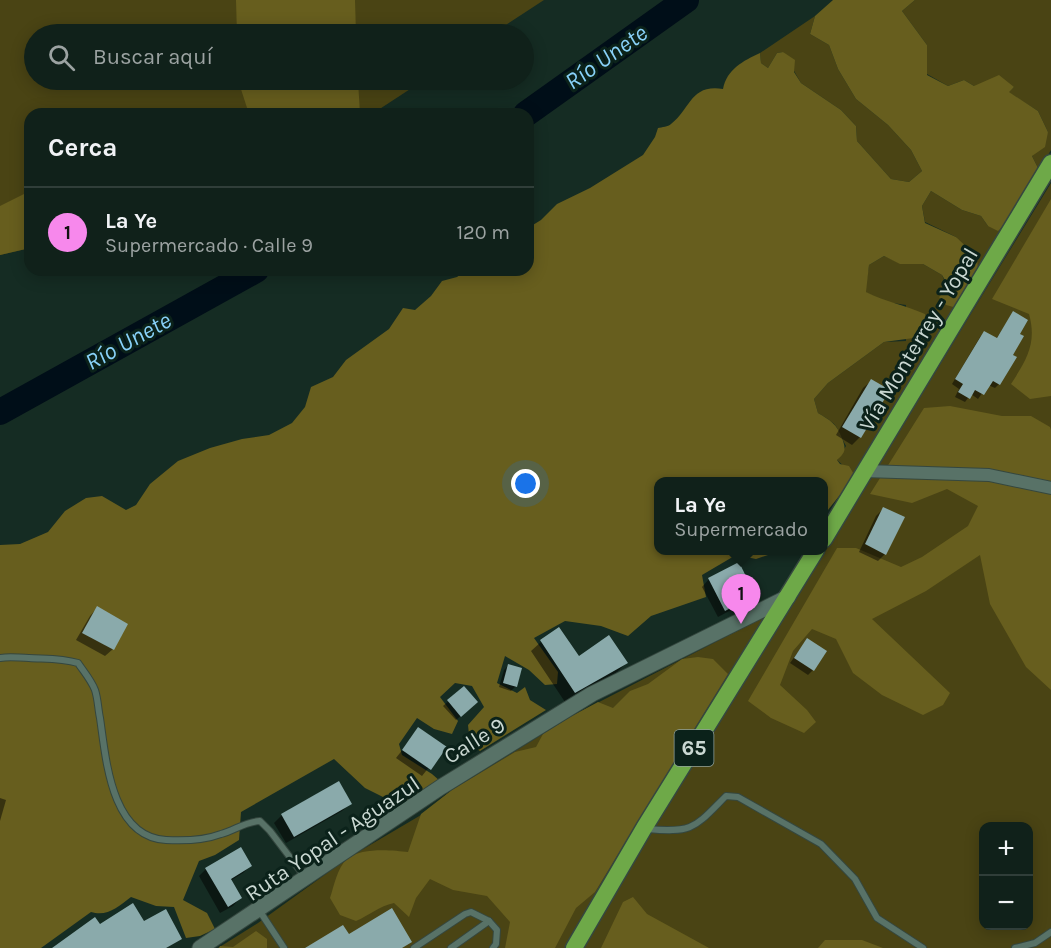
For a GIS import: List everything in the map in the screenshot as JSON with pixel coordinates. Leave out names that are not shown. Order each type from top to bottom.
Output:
[{"type":"highway","name":"Vía Monterrey - Yopal","points":[[828,533],[1051,163]]},
{"type":"highway","points":[[788,597],[813,555]]},
{"type":"street","points":[[866,471],[989,475],[1051,488]]},
{"type":"lane","points":[[574,948],[644,828],[788,597]]},
{"type":"lane","name":"Ruta Yopal - Aguazul","points":[[200,948],[441,788],[592,694],[788,597]]},
{"type":"lane","points":[[0,658],[10,656],[51,658],[78,663],[96,692],[108,770],[116,797],[126,818],[139,831],[164,840],[188,840],[220,835],[248,822],[260,821],[305,877]]},
{"type":"lane","points":[[644,828],[675,831],[688,828],[700,823],[726,796],[738,797],[821,844],[855,879],[877,918],[923,948]]},
{"type":"lane","points":[[258,910],[284,948]]},
{"type":"lane","points":[[414,948],[471,912],[489,921],[497,930],[496,944],[493,948]]},
{"type":"lane","points":[[451,948],[489,921]]},
{"type":"lane","points":[[1015,948],[1035,943],[1051,932]]},
{"type":"shaded area","points":[[0,0],[544,0],[507,24],[24,24],[24,90],[409,90],[381,108],[24,108],[24,249],[0,255]]},
{"type":"shaded area","points":[[236,0],[355,0],[356,24],[237,24]]},
{"type":"shaded area","points":[[833,0],[915,0],[902,11],[927,45],[927,75],[948,86],[964,80],[974,86],[999,75],[1014,87],[1009,92],[1038,111],[1048,132],[1045,147],[1032,156],[1039,170],[1009,220],[998,231],[988,226],[981,216],[962,210],[931,191],[922,206],[925,223],[956,237],[977,257],[978,272],[957,308],[946,305],[939,297],[949,287],[942,275],[923,264],[900,264],[884,256],[869,265],[866,292],[925,314],[928,327],[921,337],[884,342],[828,383],[814,399],[818,413],[833,423],[842,438],[844,450],[837,460],[840,464],[849,466],[855,476],[828,510],[828,477],[654,477],[654,555],[736,555],[702,575],[706,597],[651,616],[628,636],[601,626],[565,621],[534,638],[558,672],[557,684],[545,685],[529,670],[505,656],[497,683],[517,693],[525,687],[530,700],[546,710],[480,751],[470,744],[468,725],[484,707],[472,686],[455,683],[440,697],[458,721],[452,734],[434,729],[417,718],[399,744],[402,755],[440,781],[406,801],[385,798],[365,788],[334,759],[241,812],[239,840],[215,855],[199,861],[183,900],[207,913],[215,929],[200,936],[186,938],[174,907],[156,906],[131,897],[107,912],[91,912],[41,948],[0,948],[0,545],[20,544],[48,532],[65,511],[86,498],[102,496],[126,510],[136,505],[150,484],[178,461],[210,448],[242,439],[269,435],[292,423],[305,407],[311,387],[333,377],[346,360],[389,329],[403,308],[415,310],[431,296],[442,281],[458,276],[534,276],[534,224],[557,204],[590,188],[643,155],[658,128],[671,124],[678,118],[697,94],[712,88],[723,89],[732,71],[760,53],[761,63],[768,68],[777,53],[783,52],[795,60],[794,72],[801,83],[841,110],[856,126],[857,141],[891,179],[909,182],[922,171],[911,150],[888,125],[856,99],[838,69],[829,45],[810,34],[815,16]]},
{"type":"shaded area","points":[[915,0],[1051,0],[1051,150],[1039,170],[1032,156],[1048,132],[1038,111],[1008,92],[1014,87],[974,86],[964,80],[948,86],[927,74],[927,45],[902,11]]},
{"type":"shaded area","points":[[815,16],[810,34],[829,45],[838,69],[856,99],[888,125],[911,150],[922,171],[909,182],[891,179],[857,141],[856,126],[841,110],[801,83],[783,52],[777,53],[768,68],[761,63],[760,53]]},
{"type":"shaded area","points":[[241,90],[359,90],[360,108],[247,108]]},
{"type":"shaded area","points":[[1051,183],[1051,948],[218,948],[258,923],[348,858],[421,815],[452,790],[572,716],[795,601],[823,555],[828,555],[828,547]]},
{"type":"shaded area","points":[[931,191],[962,210],[981,216],[988,226],[1009,220],[978,272],[956,237],[925,222],[922,206]]},
{"type":"shaded area","points":[[24,194],[24,249],[0,255],[0,206]]},
{"type":"shaded area","points":[[1051,199],[1051,396],[1030,399],[1011,384],[1029,350],[1032,334],[1029,314],[992,299]]},
{"type":"shaded area","points":[[884,256],[900,263],[923,264],[942,275],[957,308],[855,476],[837,460],[846,446],[836,426],[818,413],[814,399],[828,383],[884,342],[906,341],[906,305],[886,302],[865,292],[869,265]]},
{"type":"shaded area","points":[[950,406],[1002,416],[1031,416],[1050,427],[1051,690],[1026,667],[990,604],[980,555],[926,591],[872,619],[950,693],[943,705],[923,715],[882,695],[853,673],[836,639],[812,629],[793,651],[780,685],[807,710],[816,722],[804,733],[771,718],[748,701],[837,548],[856,548],[901,567],[922,557],[968,526],[978,506],[947,489],[912,503],[870,494],[924,408]]},
{"type":"shaded area","points":[[736,555],[768,555],[756,559]]},
{"type":"shaded area","points":[[698,657],[713,659],[728,674],[595,892],[576,908],[555,948],[505,948],[510,922],[487,896],[453,890],[430,879],[416,898],[409,917],[394,903],[356,921],[340,915],[330,898],[338,872],[347,859],[368,851],[408,852],[421,814],[452,790],[515,752],[536,747],[543,734],[572,716],[598,702],[613,708],[630,691],[648,684],[682,659]]},
{"type":"shaded area","points":[[633,897],[647,914],[709,948],[601,948],[623,902]]},
{"type":"shaded area","points":[[256,931],[267,939],[267,948],[219,948],[220,946],[233,947]]},
{"type":"shaded area","points":[[825,940],[862,940],[883,948],[818,948]]},
{"type":"building","points":[[1013,311],[1028,320],[1020,334],[1024,336],[1013,355],[1017,357],[1000,385],[993,381],[984,395],[975,390],[970,399],[958,392],[963,384],[955,379],[984,331],[997,338]]},
{"type":"building","points":[[871,379],[890,390],[861,438],[842,427]]},
{"type":"building","points":[[883,507],[905,517],[886,555],[865,544]]},
{"type":"building","points":[[739,562],[755,595],[725,611],[708,578]]},
{"type":"building","points":[[97,606],[128,624],[114,650],[82,633]]},
{"type":"building","points":[[559,627],[579,656],[609,635],[628,663],[575,693],[540,640]]},
{"type":"building","points":[[807,638],[827,651],[814,671],[794,658]]},
{"type":"building","points":[[508,664],[522,668],[517,687],[503,683]]},
{"type":"building","points":[[464,686],[478,702],[461,717],[447,700]]},
{"type":"building","points":[[418,727],[447,747],[431,770],[402,750]]},
{"type":"building","points":[[339,781],[352,804],[294,837],[281,814]]},
{"type":"building","points":[[241,847],[252,866],[231,879],[242,898],[228,907],[205,868]]},
{"type":"building","points":[[133,903],[144,921],[166,909],[182,939],[166,948],[52,948],[95,917],[100,924]]},
{"type":"building","points":[[392,908],[412,942],[402,948],[305,948],[343,925],[349,934]]},
{"type":"waterway","name":"Río Unete","points":[[534,108],[686,0]]},
{"type":"waterway","name":"Río Unete","points":[[0,412],[245,276]]},
{"type":"place","name":"La Ye","points":[[741,624]]}]
